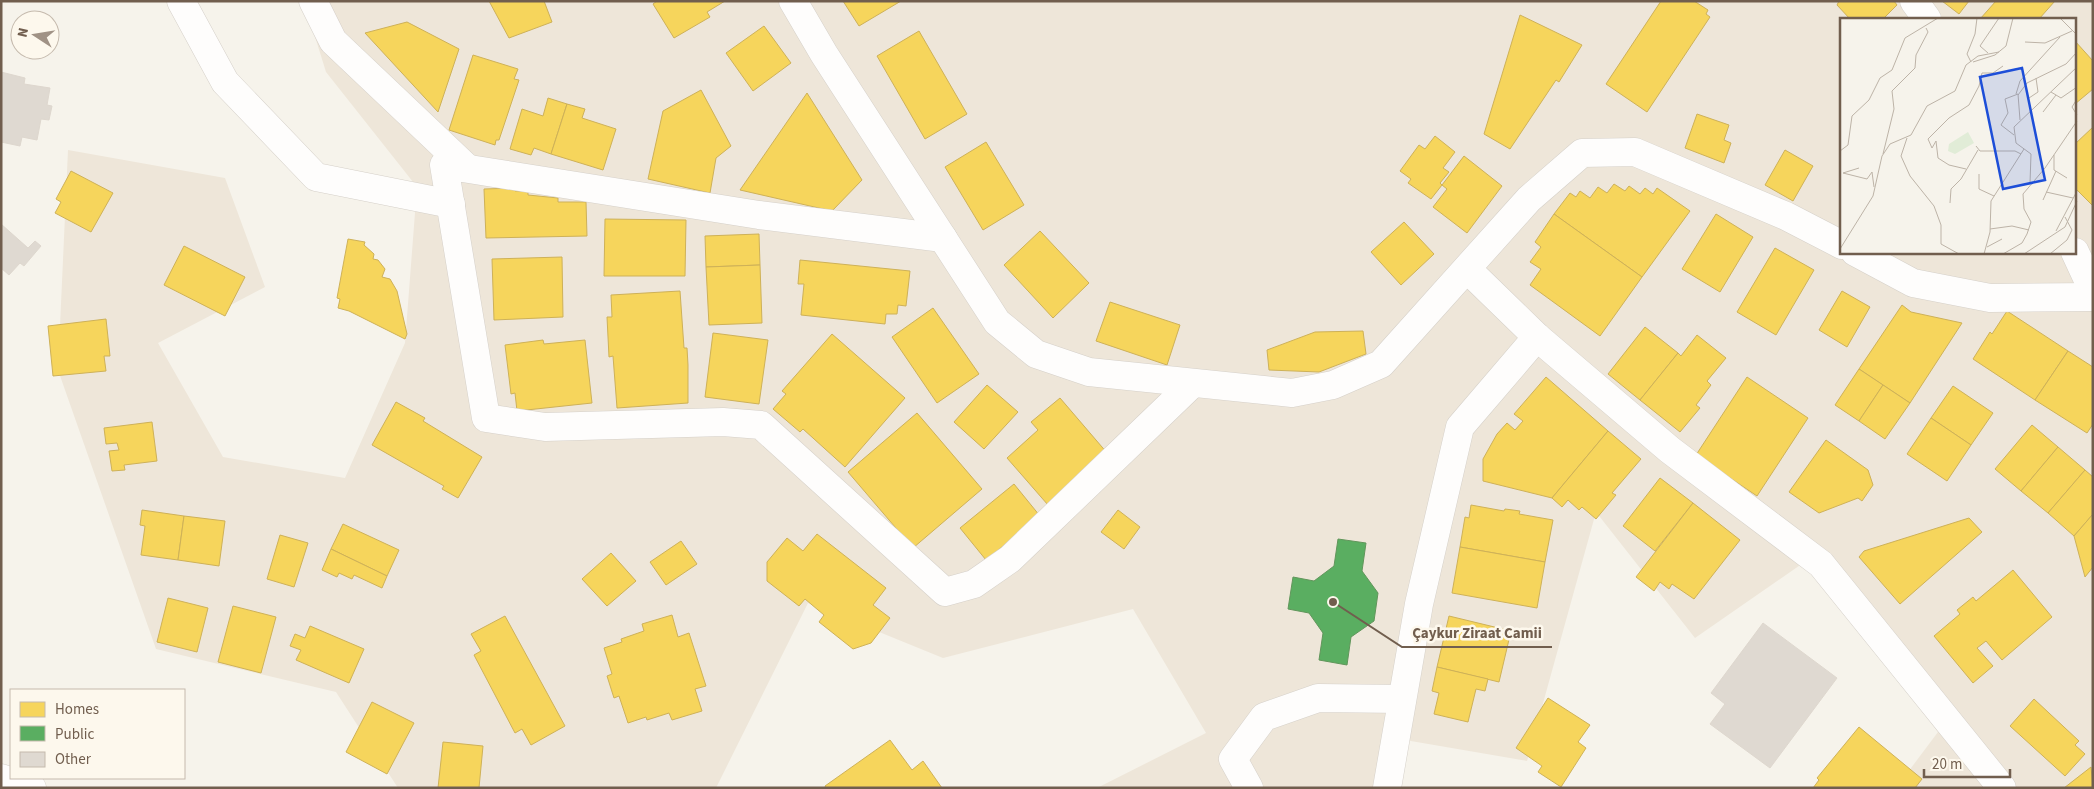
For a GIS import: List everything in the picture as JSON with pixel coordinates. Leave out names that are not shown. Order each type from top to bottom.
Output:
[{"type":"street","points":[[181,1],[225,82],[316,177],[451,204]]},
{"type":"street","points":[[313,1],[333,41],[467,168]]},
{"type":"street","points":[[793,1],[824,54],[997,322],[1036,354],[1089,372],[1292,393],[1333,385],[1381,364],[1529,199],[1582,153],[1635,152],[1786,216],[1840,245]]},
{"type":"street","points":[[1914,1],[1926,18]]},
{"type":"street","points":[[943,238],[759,215],[444,165],[486,418],[545,427],[723,422],[761,425],[945,592],[974,584],[1010,559],[1192,384]]},
{"type":"street","points":[[1859,254],[1913,284],[1990,298],[2093,297]]},
{"type":"street","points":[[2076,254],[2093,291]]},
{"type":"street","points":[[1467,269],[1536,337],[1670,450],[1821,564],[2002,788]]},
{"type":"street","points":[[1387,788],[1419,604],[1460,427],[1536,337]]},
{"type":"street","points":[[1248,788],[1233,759],[1264,717],[1318,698],[1402,699]]},
{"type":"street","points":[[1,778],[32,788]]},
{"type":"shaded area","points":[[304,1],[2093,1],[2093,788],[1896,788],[1938,732],[1806,561],[1695,638],[1596,512],[1527,761],[1405,740],[1394,788],[1097,788],[1206,733],[1133,609],[943,658],[808,603],[716,788],[398,788],[336,692],[156,649],[58,370],[68,150],[225,178],[265,287],[158,343],[223,457],[345,478],[405,343],[417,187],[326,72]]},
{"type":"building: Homes","points":[[489,1],[544,1],[552,22],[509,38]]},
{"type":"building: Homes","points":[[657,1],[725,1],[707,12],[710,17],[674,38],[653,4]]},
{"type":"building: Homes","points":[[843,1],[901,1],[859,26]]},
{"type":"building: Homes","points":[[1661,1],[1694,1],[1708,10],[1706,14],[1710,17],[1647,112],[1606,84]]},
{"type":"building: Homes","points":[[1839,1],[1894,1],[1897,5],[1884,18],[1849,18],[1837,5]]},
{"type":"building: Homes","points":[[1942,1],[1969,1],[1959,14]]},
{"type":"building: Homes","points":[[1996,1],[2055,1],[2040,18],[1981,18]]},
{"type":"building: Homes","points":[[1520,15],[1582,45],[1559,82],[1556,80],[1510,149],[1484,134]]},
{"type":"building: Homes","points":[[407,22],[459,49],[438,112],[365,33]]},
{"type":"building: Homes","points":[[764,26],[791,63],[753,91],[726,53]]},
{"type":"building: Homes","points":[[919,31],[967,114],[925,139],[877,56]]},
{"type":"building: Homes","points":[[2076,42],[2093,61],[2093,89],[2076,103]]},
{"type":"building: Homes","points":[[473,55],[518,69],[514,79],[519,80],[499,140],[496,140],[495,145],[449,130]]},
{"type":"building: Homes","points":[[701,90],[731,146],[716,158],[710,193],[648,179],[663,111]]},
{"type":"building: Homes","points":[[807,93],[862,180],[832,211],[740,190]]},
{"type":"building: Homes","points":[[548,98],[567,104],[551,154],[534,148],[531,155],[510,149],[522,109],[543,116]]},
{"type":"building: Homes","points":[[567,104],[585,109],[582,118],[616,129],[603,170],[551,154]]},
{"type":"building: Homes","points":[[1697,114],[1729,125],[1724,140],[1731,143],[1724,163],[1685,148]]},
{"type":"building: Homes","points":[[2093,127],[2093,206],[2076,189],[2076,143]]},
{"type":"building: Homes","points":[[1435,136],[1455,152],[1443,168],[1449,172],[1431,199],[1408,183],[1411,179],[1400,171],[1419,145],[1425,149]]},
{"type":"building: Homes","points":[[986,142],[1024,205],[983,230],[945,167]]},
{"type":"building: Homes","points":[[1785,150],[1813,166],[1793,201],[1765,185]]},
{"type":"building: Homes","points":[[1464,156],[1502,186],[1467,233],[1433,207],[1447,189],[1442,185]]},
{"type":"building: Homes","points":[[71,171],[113,193],[91,232],[55,213],[61,202],[56,199]]},
{"type":"building: Homes","points":[[1614,184],[1625,191],[1629,186],[1640,194],[1645,188],[1653,194],[1657,188],[1690,211],[1642,277],[1554,214],[1570,193],[1576,197],[1580,191],[1590,198],[1598,187],[1607,193]]},
{"type":"building: Homes","points":[[515,188],[515,191],[528,191],[528,195],[558,198],[558,202],[586,202],[587,236],[486,238],[484,189]]},
{"type":"building: Homes","points":[[1554,214],[1642,277],[1600,336],[1530,285],[1541,269],[1530,262],[1541,247],[1535,242]]},
{"type":"building: Homes","points":[[1716,214],[1753,237],[1720,292],[1682,269]]},
{"type":"building: Homes","points":[[605,219],[686,220],[685,276],[604,276]]},
{"type":"building: Homes","points":[[1404,222],[1434,254],[1401,285],[1371,252]]},
{"type":"building: Homes","points":[[1040,231],[1089,283],[1053,318],[1004,265]]},
{"type":"building: Homes","points":[[759,234],[760,265],[706,267],[705,236]]},
{"type":"building: Homes","points":[[348,239],[365,242],[364,245],[374,254],[373,259],[378,260],[385,269],[382,277],[390,279],[397,291],[407,334],[405,339],[349,311],[338,308],[340,299],[337,298]]},
{"type":"building: Homes","points":[[184,246],[245,277],[225,316],[164,285]]},
{"type":"building: Homes","points":[[1775,248],[1814,270],[1776,335],[1737,312]]},
{"type":"building: Homes","points":[[562,257],[563,317],[494,320],[492,259]]},
{"type":"building: Homes","points":[[800,260],[910,271],[906,306],[898,305],[897,314],[886,314],[885,324],[801,315],[804,284],[798,284]]},
{"type":"building: Homes","points":[[760,265],[762,323],[709,325],[706,267]]},
{"type":"building: Homes","points":[[680,291],[684,348],[687,348],[688,403],[617,408],[613,356],[609,357],[607,317],[612,317],[611,295]]},
{"type":"building: Homes","points":[[1842,291],[1870,307],[1847,347],[1819,330]]},
{"type":"building: Homes","points":[[1110,302],[1180,325],[1167,365],[1096,341]]},
{"type":"building: Homes","points":[[1902,305],[1911,312],[1962,323],[1910,403],[1859,369]]},
{"type":"building: Homes","points":[[933,308],[979,374],[937,403],[892,337]]},
{"type":"building: Homes","points":[[2007,311],[2068,351],[2035,400],[1973,359],[1990,332],[1992,334]]},
{"type":"building: Homes","points":[[106,319],[110,356],[104,356],[106,371],[53,376],[48,326]]},
{"type":"building: Homes","points":[[1645,327],[1678,353],[1640,400],[1608,374]]},
{"type":"building: Homes","points":[[1363,331],[1366,354],[1319,372],[1269,370],[1267,350],[1315,332]]},
{"type":"building: Homes","points":[[713,333],[768,340],[759,404],[705,397]]},
{"type":"building: Homes","points":[[832,334],[905,398],[845,467],[803,429],[800,432],[773,409],[786,394],[782,391]]},
{"type":"building: Homes","points":[[1697,335],[1726,358],[1707,381],[1711,385],[1696,405],[1700,408],[1680,432],[1640,400],[1678,353],[1681,356]]},
{"type":"building: Homes","points":[[543,340],[544,344],[585,340],[592,403],[517,411],[515,393],[511,394],[505,345]]},
{"type":"building: Homes","points":[[2068,351],[2093,367],[2093,424],[2087,433],[2035,400]]},
{"type":"building: Homes","points":[[1859,369],[1883,385],[1859,421],[1835,405]]},
{"type":"building: Homes","points":[[1546,377],[1608,431],[1552,498],[1483,481],[1483,459],[1497,434],[1507,423],[1515,430],[1523,421],[1514,414]]},
{"type":"building: Homes","points":[[1747,377],[1808,418],[1757,496],[1696,455]]},
{"type":"building: Homes","points":[[987,385],[1018,412],[984,449],[954,422]]},
{"type":"building: Homes","points":[[1883,385],[1910,403],[1885,439],[1859,421]]},
{"type":"building: Homes","points":[[1953,386],[1993,413],[1971,445],[1931,418]]},
{"type":"building: Homes","points":[[1060,398],[1108,454],[1048,505],[1007,458],[1038,430],[1031,422]]},
{"type":"building: Homes","points":[[396,402],[425,418],[423,421],[482,457],[458,498],[442,489],[444,486],[372,445]]},
{"type":"building: Homes","points":[[917,413],[982,489],[913,548],[848,472]]},
{"type":"building: Homes","points":[[1931,418],[1971,445],[1947,481],[1907,454]]},
{"type":"building: Homes","points":[[152,422],[157,461],[124,465],[125,470],[112,471],[109,451],[119,450],[117,443],[106,444],[104,428]]},
{"type":"building: Homes","points":[[2032,425],[2058,447],[2021,491],[1995,469]]},
{"type":"building: Homes","points":[[1608,431],[1641,459],[1612,493],[1616,495],[1596,519],[1582,507],[1579,510],[1568,500],[1562,507],[1552,498]]},
{"type":"building: Homes","points":[[1826,440],[1868,470],[1873,485],[1862,501],[1858,498],[1819,513],[1789,492]]},
{"type":"building: Homes","points":[[2058,447],[2085,470],[2048,513],[2021,491]]},
{"type":"building: Homes","points":[[2085,470],[2093,477],[2093,514],[2074,536],[2048,513]]},
{"type":"building: Homes","points":[[1660,478],[1693,503],[1655,551],[1623,526]]},
{"type":"building: Homes","points":[[1014,484],[1040,516],[986,560],[960,528]]},
{"type":"building: Homes","points":[[1693,503],[1740,540],[1694,599],[1672,584],[1669,589],[1660,582],[1654,591],[1636,577]]},
{"type":"building: Homes","points":[[1471,505],[1504,511],[1505,509],[1520,511],[1519,514],[1553,520],[1545,562],[1460,547],[1465,517],[1469,518]]},
{"type":"building: Homes","points":[[142,510],[184,516],[178,560],[141,555],[145,526],[140,525]]},
{"type":"building: Homes","points":[[1118,510],[1140,527],[1124,549],[1101,532]]},
{"type":"building: Homes","points":[[2093,514],[2093,567],[2085,577],[2074,536]]},
{"type":"building: Homes","points":[[184,516],[225,521],[219,566],[178,560]]},
{"type":"building: Homes","points":[[1969,518],[1982,532],[1900,604],[1859,557],[1864,551]]},
{"type":"building: Homes","points":[[343,524],[399,550],[387,576],[331,549]]},
{"type":"building: Homes","points":[[817,534],[886,588],[873,605],[890,618],[871,643],[853,649],[819,622],[824,615],[805,599],[799,606],[767,581],[767,562],[787,538],[803,551]]},
{"type":"building: Homes","points":[[280,535],[308,543],[294,587],[267,579]]},
{"type":"building: Homes","points":[[681,541],[697,564],[666,585],[650,562]]},
{"type":"building: Homes","points":[[1460,547],[1545,562],[1537,608],[1452,593]]},
{"type":"building: Homes","points":[[331,549],[387,576],[382,588],[354,575],[352,579],[339,573],[337,577],[322,570]]},
{"type":"building: Homes","points":[[611,553],[636,581],[607,606],[582,579]]},
{"type":"building: Homes","points":[[2013,570],[2052,617],[2002,660],[1986,641],[1977,648],[1993,666],[1973,683],[1934,636],[1960,614],[1957,610],[1973,597],[1976,601]]},
{"type":"building: Homes","points":[[168,598],[208,608],[197,652],[157,642]]},
{"type":"building: Homes","points":[[233,606],[276,617],[261,673],[218,662]]},
{"type":"building: Homes","points":[[672,615],[678,637],[689,633],[706,686],[695,689],[702,711],[672,720],[669,713],[647,720],[646,717],[628,723],[619,696],[614,698],[607,676],[612,674],[604,648],[622,642],[621,639],[644,631],[642,624]]},
{"type":"building: Homes","points":[[505,616],[565,726],[531,745],[522,729],[515,733],[474,655],[481,651],[471,634]]},
{"type":"building: Homes","points":[[1449,616],[1511,631],[1499,682],[1437,667]]},
{"type":"building: Homes","points":[[310,626],[364,649],[349,683],[296,660],[301,650],[290,646],[295,634],[305,638]]},
{"type":"building: Homes","points":[[1437,667],[1488,679],[1485,691],[1476,689],[1468,722],[1434,714],[1439,693],[1432,691]]},
{"type":"building: Homes","points":[[1548,698],[1590,725],[1578,742],[1586,748],[1561,787],[1538,772],[1542,766],[1516,748]]},
{"type":"building: Homes","points":[[2034,699],[2079,741],[2075,745],[2085,754],[2065,776],[2010,726]]},
{"type":"building: Homes","points":[[372,702],[414,723],[387,774],[346,752]]},
{"type":"building: Homes","points":[[1859,727],[1922,779],[1915,788],[1813,788],[1819,780],[1817,778]]},
{"type":"building: Homes","points":[[890,740],[912,770],[923,761],[942,788],[826,788],[825,786]]},
{"type":"building: Homes","points":[[443,742],[483,746],[479,788],[438,788]]},
{"type":"building: Homes","points":[[2091,767],[2093,788],[2064,788]]},
{"type":"building: Public","points":[[1338,539],[1366,543],[1362,571],[1378,593],[1374,621],[1351,637],[1347,665],[1319,660],[1323,633],[1309,613],[1288,609],[1293,577],[1314,581],[1334,566]]},
{"type":"building: Other","points":[[1,72],[25,78],[24,84],[50,88],[47,105],[52,106],[49,120],[41,119],[37,140],[22,137],[20,146],[1,142]]},
{"type":"building: Other","points":[[1,224],[28,248],[35,241],[41,246],[24,266],[20,263],[9,275],[1,268]]},
{"type":"building: Other","points":[[1763,623],[1837,678],[1770,768],[1710,724],[1725,704],[1711,693]]},
{"type":"place","name":"Çaykur Ziraat Camii","points":[[1333,602]]}]
